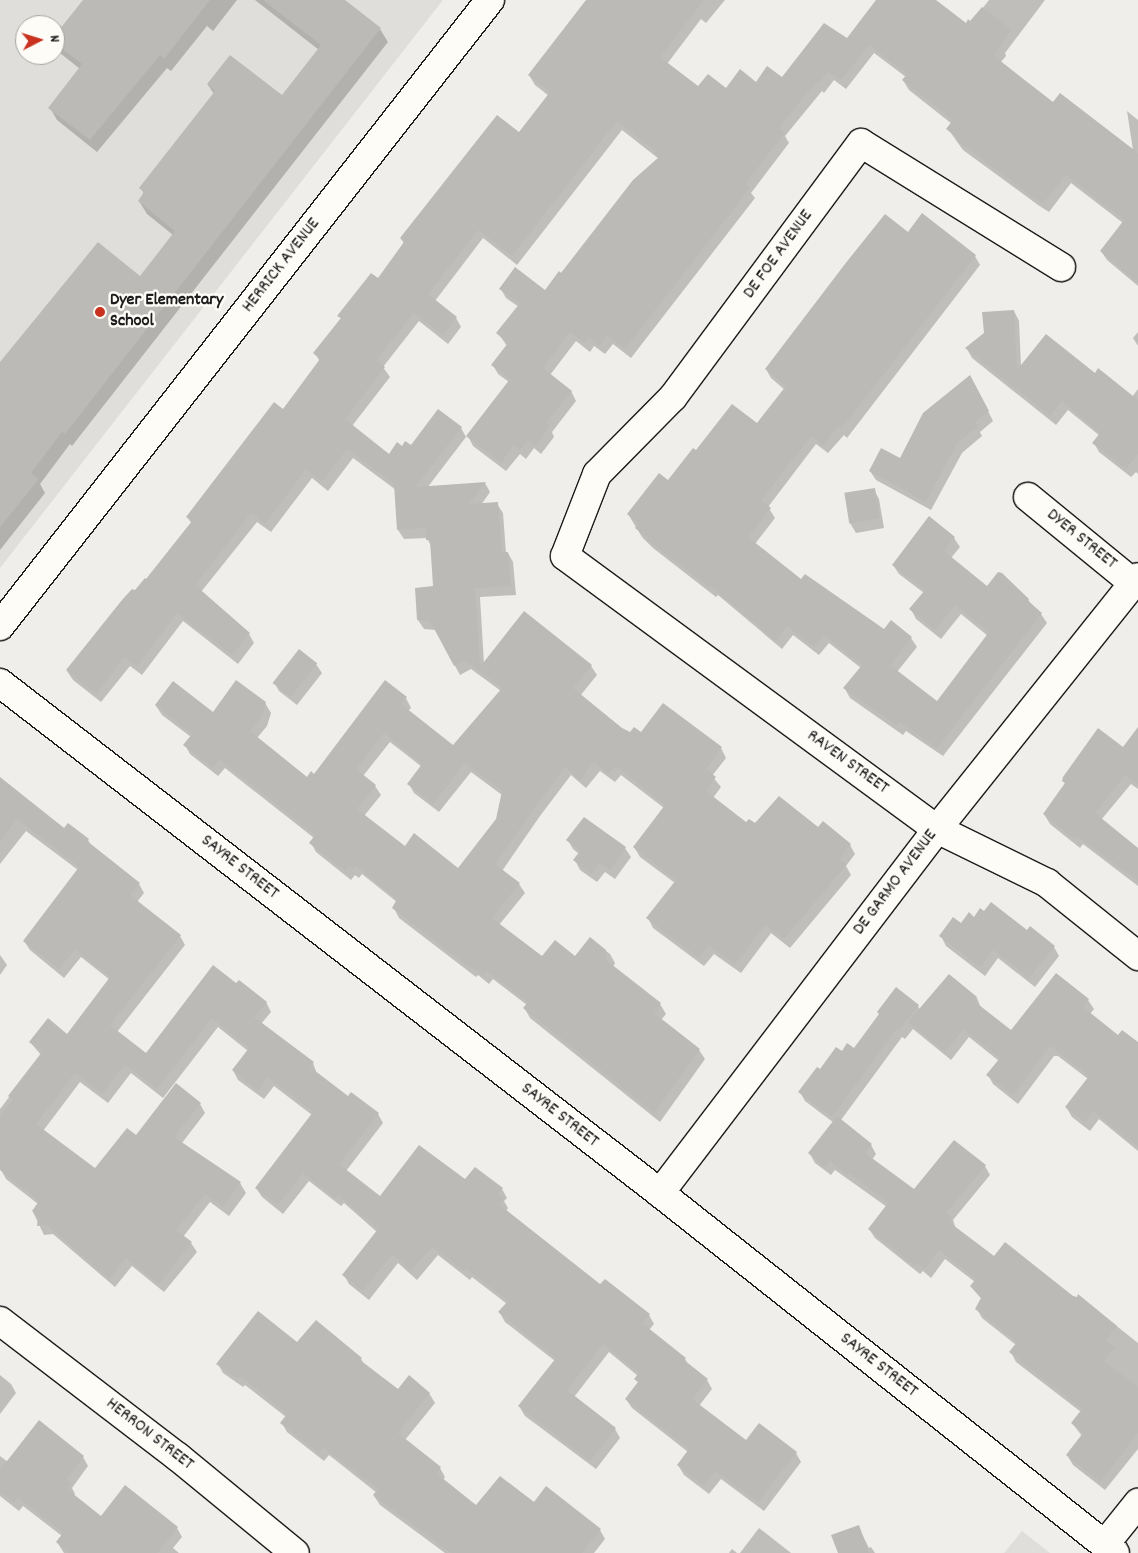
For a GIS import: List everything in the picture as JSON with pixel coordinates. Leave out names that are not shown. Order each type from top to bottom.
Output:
[{"type":"street","name":"HERRICK AVENUE","points":[[0,626],[490,0]]},
{"type":"street","name":"DE FOE AVENUE","points":[[565,556],[597,474],[674,398],[861,143],[1061,266]]},
{"type":"street","name":"DYER STREET","points":[[1028,497],[1136,580]]},
{"type":"street","name":"RAVEN STREET","points":[[565,556],[937,829],[1047,883],[1138,956]]},
{"type":"street","name":"DE GARMO AVENUE","points":[[660,1193],[937,829],[1136,580]]},
{"type":"street","name":"SAYRE STREET","points":[[0,683],[660,1193],[1110,1549]]},
{"type":"street","name":"HERRON STREET","points":[[0,1321],[178,1457],[295,1553]]},
{"type":"street","points":[[1110,1549],[1138,1503]]},
{"type":"shaded area","name":"Dyer Elementary School","points":[[0,0],[443,0],[0,568]]},
{"type":"shaded area","points":[[1022,1531],[1050,1553],[1004,1553]]},
{"type":"building","points":[[83,0],[210,0],[164,59],[160,55],[90,140],[48,108],[82,64],[65,51],[65,22]]},
{"type":"building","points":[[263,0],[345,0],[381,28],[65,434],[62,432],[31,473],[39,479],[0,527],[0,362],[98,242],[140,276],[175,231],[138,201],[144,192],[139,188],[215,91],[207,84],[230,55],[282,95],[321,45]]},
{"type":"building","points":[[586,0],[704,0],[660,57],[698,86],[708,74],[726,88],[740,69],[756,82],[767,66],[782,77],[824,23],[847,38],[876,0],[936,0],[966,23],[982,7],[1011,29],[994,56],[1053,102],[1060,93],[1138,153],[1138,283],[1100,251],[1124,220],[1066,175],[1043,203],[1031,196],[956,140],[958,138],[946,129],[953,120],[902,80],[907,74],[869,45],[841,80],[828,72],[818,84],[816,82],[779,128],[785,133],[745,184],[750,188],[625,349],[607,335],[600,346],[589,337],[584,343],[570,332],[543,368],[572,391],[546,423],[550,426],[535,446],[528,440],[520,450],[514,445],[501,463],[466,436],[510,379],[491,365],[508,343],[496,333],[520,303],[499,289],[515,267],[545,290],[559,271],[561,273],[633,180],[659,157],[654,153],[655,151],[617,121],[512,256],[478,230],[428,294],[457,317],[443,335],[414,313],[376,360],[385,367],[345,419],[389,454],[397,442],[402,446],[405,441],[411,445],[438,409],[462,427],[415,487],[486,482],[469,504],[498,502],[502,552],[508,552],[511,586],[475,588],[480,667],[524,611],[592,665],[573,688],[622,728],[630,732],[634,727],[641,732],[663,703],[722,747],[706,769],[716,777],[706,791],[746,822],[749,819],[755,823],[779,796],[818,827],[823,821],[851,844],[839,859],[847,864],[784,939],[765,925],[735,964],[708,945],[699,958],[646,918],[676,880],[633,847],[665,805],[616,766],[609,774],[594,762],[580,780],[565,767],[536,806],[495,864],[520,883],[492,918],[542,956],[555,940],[575,956],[590,937],[606,950],[606,960],[661,1003],[654,1013],[700,1049],[654,1113],[523,1008],[528,1002],[487,971],[483,976],[472,967],[470,968],[392,908],[397,899],[356,866],[353,869],[349,866],[345,871],[309,843],[315,835],[219,759],[213,768],[183,745],[192,734],[155,705],[173,681],[213,712],[236,680],[266,702],[262,716],[250,731],[307,777],[311,771],[314,774],[385,680],[407,697],[401,704],[453,745],[502,688],[465,660],[454,666],[430,621],[417,620],[415,588],[433,586],[430,540],[426,540],[426,528],[397,530],[394,484],[347,449],[322,482],[306,469],[265,524],[251,513],[195,585],[250,633],[232,655],[177,613],[137,666],[124,657],[96,694],[66,670],[122,600],[132,589],[135,590],[146,579],[192,521],[186,517],[274,402],[283,409],[320,359],[313,353],[341,318],[337,316],[371,273],[378,278],[404,242],[400,238],[497,115],[519,132],[550,92],[528,75]],"holes":[[[384,733],[422,764],[407,784],[433,804],[465,763],[502,791],[496,819],[458,868],[414,833],[405,846],[357,809],[376,785],[356,769]]]},
{"type":"building","points":[[922,213],[976,255],[841,429],[838,426],[823,445],[811,436],[761,500],[771,508],[748,537],[801,579],[805,574],[884,629],[891,620],[912,637],[890,665],[937,701],[989,632],[955,605],[935,630],[909,609],[925,590],[892,565],[929,516],[955,537],[944,551],[987,586],[998,572],[1002,573],[1042,613],[937,748],[900,722],[898,726],[843,688],[862,665],[824,635],[814,647],[787,626],[776,641],[712,587],[708,586],[646,539],[648,538],[635,528],[638,523],[627,514],[659,473],[668,480],[693,448],[696,450],[732,404],[757,423],[786,386],[765,369],[845,264],[885,214],[908,232]]},
{"type":"building","points":[[1014,310],[1017,370],[1046,334],[1095,373],[1098,368],[1138,400],[1138,454],[1126,469],[1092,443],[1100,433],[1062,401],[1050,416],[965,348],[984,333],[982,312]]},
{"type":"building","points":[[970,375],[989,411],[975,422],[978,426],[957,443],[926,502],[869,471],[881,448],[900,458],[923,413]]},
{"type":"building","points":[[875,488],[880,519],[849,523],[844,493]]},
{"type":"building","points":[[299,649],[317,663],[291,697],[273,683]]},
{"type":"building","points":[[1138,727],[1138,785],[1125,775],[1095,813],[1138,848],[1138,881],[1077,836],[1074,839],[1043,814],[1065,783],[1062,781],[1063,777],[1098,728],[1123,747]]},
{"type":"building","points":[[0,777],[64,828],[68,823],[89,839],[87,841],[140,883],[130,895],[181,935],[110,1025],[146,1053],[213,965],[236,983],[239,980],[267,1002],[254,1017],[314,1062],[310,1067],[348,1096],[351,1092],[379,1113],[339,1164],[380,1196],[419,1145],[465,1179],[475,1167],[503,1188],[498,1194],[504,1198],[499,1204],[600,1284],[605,1279],[650,1314],[642,1323],[686,1358],[684,1360],[708,1379],[692,1399],[746,1440],[759,1423],[797,1452],[758,1502],[715,1471],[704,1486],[677,1465],[689,1449],[625,1399],[638,1382],[634,1379],[639,1373],[603,1344],[567,1390],[616,1428],[590,1461],[518,1406],[556,1358],[498,1312],[508,1301],[467,1269],[464,1271],[432,1247],[411,1271],[392,1254],[363,1291],[342,1275],[378,1229],[338,1195],[335,1198],[303,1173],[278,1205],[255,1188],[313,1112],[268,1077],[258,1091],[232,1070],[249,1048],[212,1018],[157,1089],[125,1064],[102,1094],[75,1073],[36,1124],[95,1168],[127,1128],[136,1135],[176,1083],[201,1103],[174,1137],[241,1182],[223,1207],[205,1194],[176,1230],[192,1242],[159,1284],[126,1258],[109,1279],[47,1225],[37,1226],[38,1217],[32,1211],[39,1201],[0,1170],[0,1116],[13,1100],[8,1096],[42,1052],[29,1042],[48,1018],[67,1034],[110,977],[75,949],[59,969],[23,941],[79,867],[17,819],[0,842]]},
{"type":"building","points":[[584,817],[626,847],[610,870],[599,863],[591,874],[573,860],[580,851],[566,840]]},
{"type":"building","points":[[991,902],[1027,930],[1030,926],[1055,946],[1029,978],[993,950],[980,967],[939,936],[953,917],[961,923],[969,912],[974,917],[980,908],[984,911]]},
{"type":"building","points":[[1056,973],[1089,999],[1083,1007],[1118,1035],[1122,1030],[1138,1042],[1138,1147],[1093,1111],[1085,1122],[1065,1107],[1089,1076],[1052,1047],[1049,1047],[1013,1095],[986,1075],[1000,1058],[963,1029],[945,1052],[908,1022],[949,974],[977,997],[974,1001],[1011,1030]]},
{"type":"building","points":[[896,987],[919,1005],[899,1030],[897,1028],[832,1117],[798,1092],[817,1067],[820,1069],[836,1047],[842,1051],[847,1043],[854,1048]]},
{"type":"building","points":[[837,1116],[872,1144],[865,1153],[914,1189],[954,1140],[986,1165],[946,1213],[952,1218],[949,1222],[994,1256],[1005,1242],[1073,1296],[1077,1297],[1078,1294],[1117,1326],[1106,1341],[1115,1347],[1104,1361],[1138,1387],[1138,1433],[1100,1482],[1066,1455],[1083,1433],[1071,1423],[1082,1409],[1009,1352],[1017,1342],[975,1309],[981,1298],[970,1286],[976,1279],[939,1250],[925,1269],[917,1263],[915,1266],[868,1229],[888,1203],[830,1161],[825,1167],[808,1153]]},
{"type":"building","points":[[258,1311],[297,1342],[316,1320],[362,1358],[360,1360],[398,1389],[409,1375],[430,1393],[398,1433],[441,1467],[436,1473],[476,1505],[500,1476],[534,1502],[546,1486],[601,1529],[582,1553],[451,1553],[373,1495],[378,1489],[323,1447],[319,1453],[280,1423],[287,1414],[240,1376],[238,1379],[216,1364]]},
{"type":"building","points":[[39,1420],[84,1456],[66,1480],[71,1484],[67,1489],[101,1516],[125,1485],[178,1527],[157,1553],[69,1553],[56,1542],[63,1533],[18,1497],[14,1503],[0,1492],[0,1470]]},
{"type":"building","points":[[859,1525],[869,1553],[838,1553],[831,1535]]},
{"type":"place","name":"Dyer Elementary School","points":[[100,312]]}]
